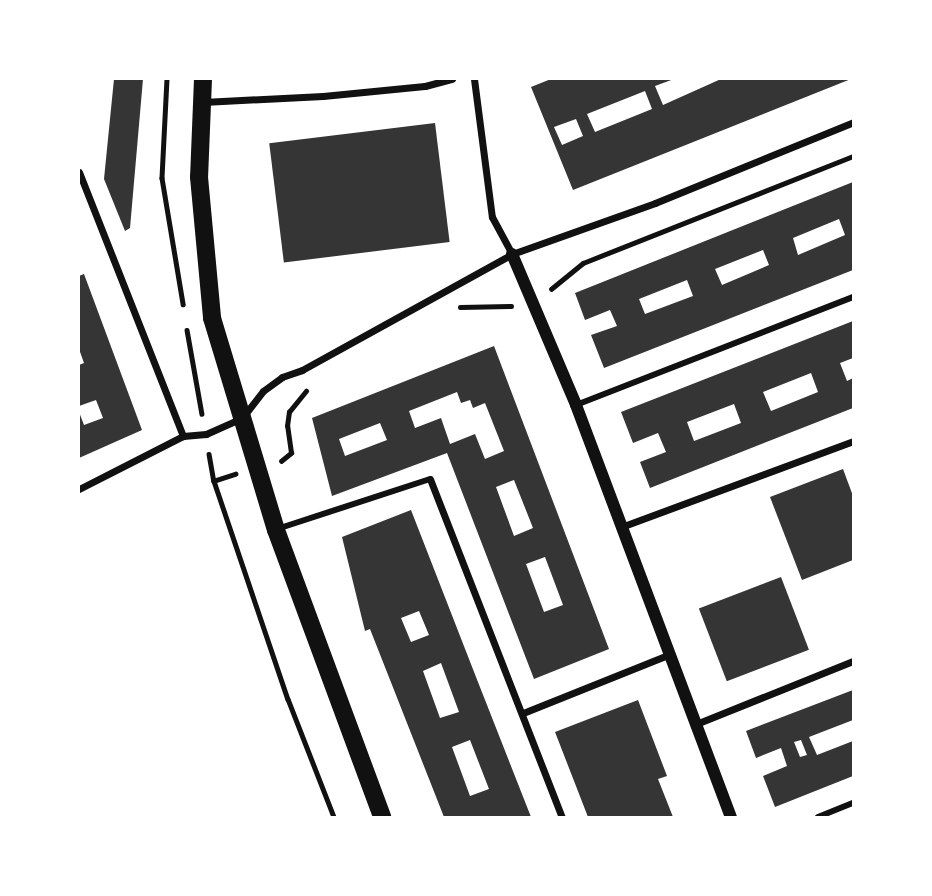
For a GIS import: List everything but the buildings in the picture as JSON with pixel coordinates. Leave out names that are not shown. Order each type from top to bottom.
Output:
[{"type":"main road","points":[[203,79],[199,177],[212,318],[276,530],[382,817]]},
{"type":"street","points":[[202,102],[323,96],[425,86],[453,79]]},
{"type":"street","points":[[474,79],[492,217],[512,254],[576,405],[668,655],[732,817]]},
{"type":"street","points":[[79,489],[183,436],[206,434],[242,418],[263,391],[282,377],[302,370],[512,254],[655,203],[853,122]]},
{"type":"street","points":[[79,172],[183,436]]},
{"type":"street","points":[[576,405],[853,296]]},
{"type":"street","points":[[620,527],[853,441]]},
{"type":"street","points":[[276,530],[430,480],[562,817]]},
{"type":"street","points":[[523,713],[668,655]]},
{"type":"street","points":[[695,725],[853,661]]},
{"type":"street","points":[[818,817],[853,803]]},
{"type":"path","points":[[167,79],[162,178],[183,308]]},
{"type":"path","points":[[542,294],[583,263],[853,156]]},
{"type":"path","points":[[455,308],[512,306]]},
{"type":"path","points":[[186,321],[200,404]]},
{"type":"path","points":[[286,460],[291,453],[287,426],[289,412],[298,398],[310,387]]},
{"type":"path","points":[[210,460],[214,481],[288,699],[334,817]]},
{"type":"path","points":[[214,481],[221,478]]}]
